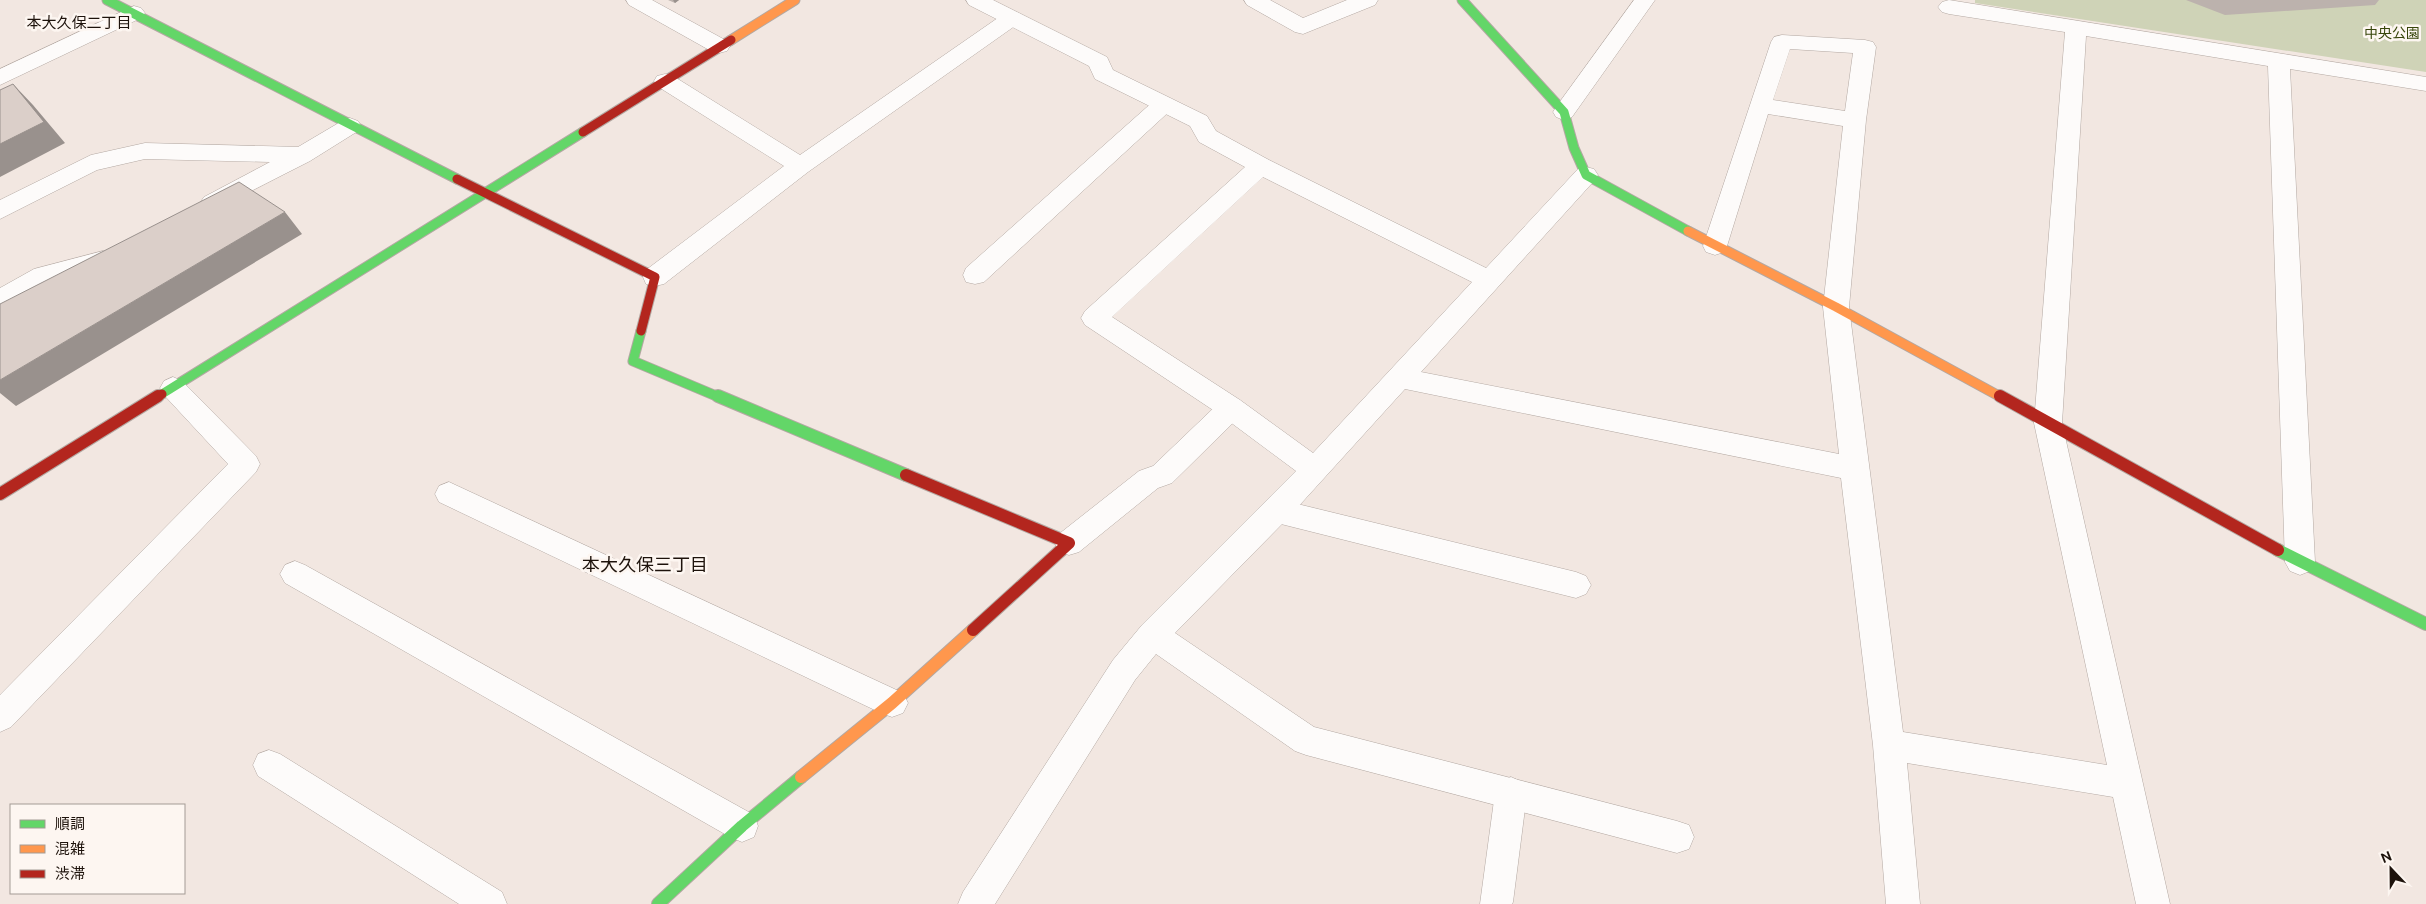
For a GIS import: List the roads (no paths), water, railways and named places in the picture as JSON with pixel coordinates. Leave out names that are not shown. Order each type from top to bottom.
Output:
[{"type":"street","points":[[107,0],[350,126],[655,277]]},
{"type":"street","points":[[636,0],[720,46]]},
{"type":"street","points":[[0,494],[173,388],[483,192],[795,0]]},
{"type":"street","points":[[976,0],[1099,62],[1103,74],[1199,121],[1207,136],[1261,166],[1489,280]]},
{"type":"street","points":[[1254,0],[1303,27],[1336,11],[1368,0]]},
{"type":"street","points":[[1462,0],[1564,112],[1574,148],[1586,174],[1715,246],[1836,307],[2300,562],[2426,624]]},
{"type":"street","points":[[1564,112],[1645,0]]},
{"type":"street","points":[[1950,7],[2426,84]]},
{"type":"street","points":[[0,78],[134,13]]},
{"type":"street","points":[[1012,18],[800,166],[655,277],[633,361],[1068,544]]},
{"type":"street","points":[[2076,27],[2048,423],[2153,904]]},
{"type":"street","points":[[1715,246],[1782,42],[1864,46],[1836,307],[1854,469],[1889,745],[1903,904]]},
{"type":"street","points":[[2279,59],[2300,562]]},
{"type":"street","points":[[665,81],[800,166]]},
{"type":"street","points":[[975,275],[1164,104]]},
{"type":"street","points":[[1760,105],[1856,120]]},
{"type":"street","points":[[189,215],[302,155],[350,126]]},
{"type":"street","points":[[0,210],[91,163],[145,151],[302,155]]},
{"type":"street","points":[[1261,166],[1094,318],[1231,408],[1315,470]]},
{"type":"street","points":[[975,904],[1124,670],[1153,635],[1278,511],[1586,174]]},
{"type":"street","points":[[0,299],[43,276],[102,261],[119,252]]},
{"type":"street","points":[[1400,378],[1854,469]]},
{"type":"street","points":[[0,717],[246,464],[173,388]]},
{"type":"street","points":[[658,904],[742,826],[892,703],[1068,544],[1149,479],[1162,475],[1231,408]]},
{"type":"street","points":[[449,494],[892,703]]},
{"type":"street","points":[[1278,511],[1576,586]]},
{"type":"street","points":[[295,574],[742,826]]},
{"type":"street","points":[[1153,635],[1306,740],[1677,837]]},
{"type":"street","points":[[1889,745],[2127,784]]},
{"type":"street","points":[[269,765],[490,904]]},
{"type":"street","points":[[1496,902],[1511,794]]},
{"type":"district","name":"本大久保二丁目","points":[[79,22]]},
{"type":"district","name":"本大久保三丁目","points":[[645,564]]},
{"type":"park label","name":"中央公園","points":[[2392,33]]}]
